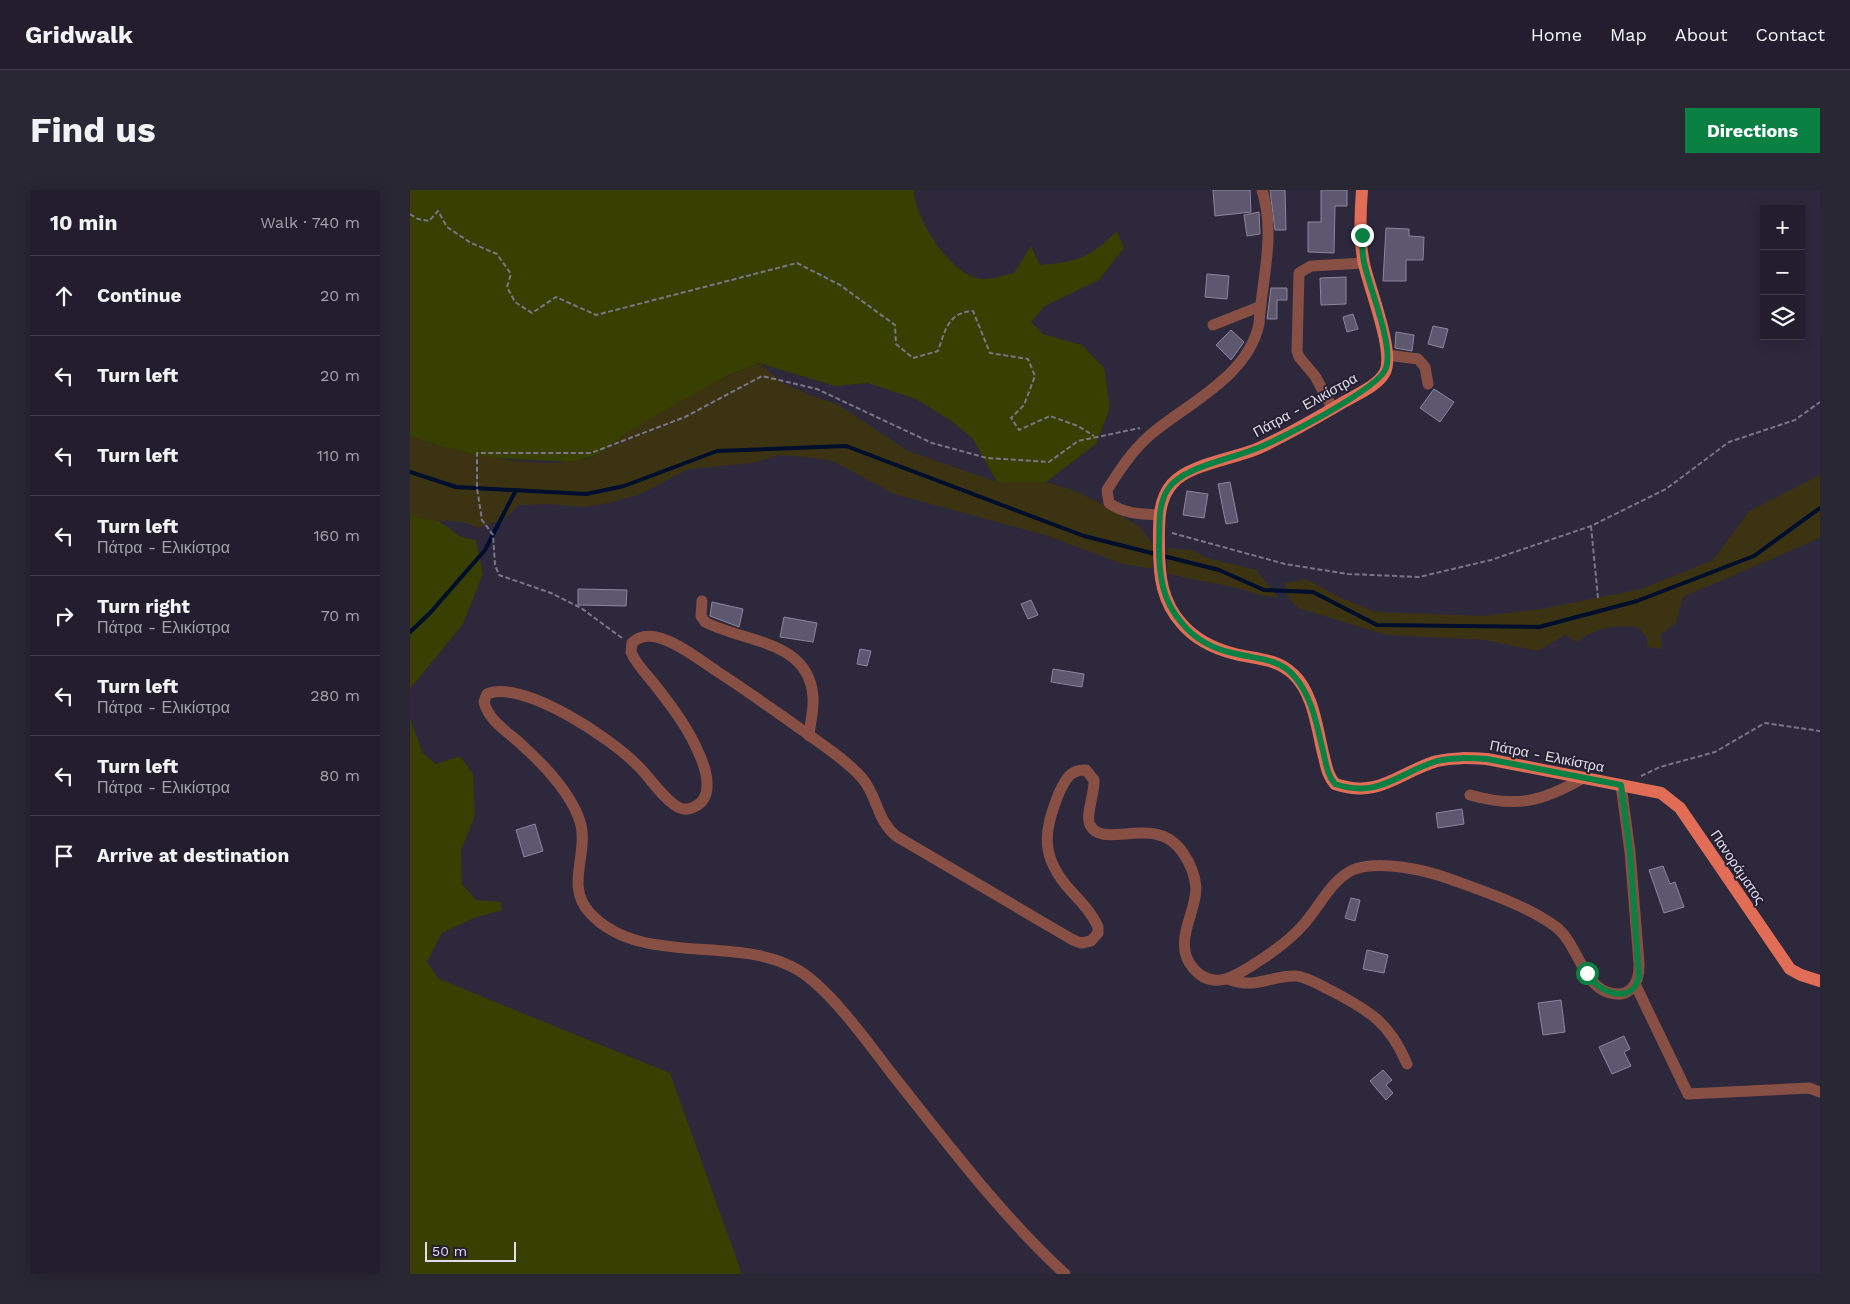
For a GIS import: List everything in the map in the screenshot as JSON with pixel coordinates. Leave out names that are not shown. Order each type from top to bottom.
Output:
[{"type":"main road","name":"Πάτρα - Ελικίστρα","points":[[1362,190],[1364,263],[1387,355],[1387,366],[1380,379],[1333,409],[1257,449],[1179,478],[1167,490],[1159,515],[1159,574],[1171,609],[1194,636],[1222,650],[1266,659],[1282,666],[1293,674],[1307,696],[1327,770],[1335,784],[1366,790],[1421,767],[1451,758],[1487,759],[1621,785]]},
{"type":"main road","name":"Πανοράματος","points":[[1621,785],[1661,793],[1680,808],[1790,969],[1820,981]]},
{"type":"street","points":[[1159,515],[1126,512],[1117,509],[1109,503],[1106,495],[1128,459],[1147,437],[1234,369],[1256,336],[1269,245],[1268,218],[1262,190]]},
{"type":"street","points":[[1333,409],[1315,376],[1299,357],[1297,351],[1299,273],[1311,266],[1364,263]]},
{"type":"street","points":[[1213,325],[1261,306]]},
{"type":"street","points":[[1387,355],[1418,359],[1425,367],[1428,384]]},
{"type":"street","points":[[702,601],[701,616],[704,622],[784,650],[799,661],[812,687],[813,699],[809,736]]},
{"type":"street","points":[[1065,1274],[974,1177],[853,1025],[815,982],[785,962],[758,955],[663,946],[629,938],[607,927],[590,914],[581,901],[578,889],[578,868],[582,837],[581,824],[574,807],[555,780],[525,748],[492,718],[485,706],[484,697],[492,692],[508,692],[543,702],[598,732],[637,764],[678,808],[692,808],[700,804],[707,790],[706,775],[700,757],[687,728],[633,657],[630,647],[635,640],[641,637],[649,636],[665,640],[686,650],[837,756],[861,777],[875,799],[881,819],[896,836],[1050,928],[1081,943],[1096,937],[1098,927],[1088,910],[1064,883],[1052,864],[1046,842],[1046,828],[1068,775],[1086,770],[1094,780],[1088,818],[1089,825],[1094,830],[1110,836],[1154,832],[1177,844],[1188,859],[1194,875],[1196,890],[1185,938],[1186,956],[1193,968],[1201,975],[1217,981],[1238,975],[1292,937],[1336,883],[1355,870],[1370,866],[1403,867],[1448,878],[1503,900],[1556,927],[1568,939],[1590,979],[1599,988],[1607,992],[1618,993],[1628,991],[1636,986],[1639,976],[1639,954],[1621,785]]},
{"type":"street","points":[[1470,795],[1486,800],[1518,803],[1536,800],[1552,794],[1583,778]]},
{"type":"street","points":[[1228,979],[1246,984],[1297,976],[1327,989],[1377,1018],[1390,1031],[1407,1064]]},
{"type":"street","points":[[1636,986],[1688,1094],[1809,1088],[1820,1092]]},
{"type":"path","points":[[410,214],[418,219],[429,221],[438,211],[447,227],[471,243],[497,254],[511,274],[507,287],[515,302],[532,313],[556,297],[596,315],[797,263],[840,285],[895,325],[896,344],[913,358],[938,351],[947,324],[962,312],[973,312],[990,353],[1028,359],[1035,376],[1024,405],[1011,418],[1019,430],[1050,416],[1078,426],[1095,436]]},
{"type":"path","points":[[630,647],[614,631],[581,608],[551,593],[499,575],[495,565],[493,535],[482,520],[477,488],[477,453],[591,453],[685,418],[762,376],[817,389],[932,443],[987,458],[1050,462],[1078,441],[1095,436],[1164,424]]},
{"type":"path","points":[[1160,529],[1285,564],[1348,574],[1419,576],[1491,560],[1591,526],[1666,489],[1729,442],[1795,420],[1820,402]]},
{"type":"path","points":[[1591,526],[1598,598]]},
{"type":"path","points":[[1621,785],[1660,767],[1715,752],[1765,723],[1820,731]]},
{"type":"green space","points":[[410,190],[914,190],[920,216],[937,245],[959,269],[971,276],[983,279],[1014,273],[1031,246],[1040,265],[1064,262],[1090,253],[1117,231],[1124,248],[1099,280],[1045,306],[1031,322],[1043,334],[1082,345],[1104,368],[1110,408],[1096,444],[1046,482],[997,482],[973,439],[953,422],[916,399],[868,383],[835,386],[759,363],[727,376],[628,432],[599,454],[573,462],[490,458],[455,451],[410,436]]},
{"type":"green space","points":[[410,515],[439,521],[461,537],[476,540],[483,574],[463,624],[410,689]]},
{"type":"green space","points":[[410,719],[423,753],[436,764],[460,756],[473,774],[475,816],[461,850],[462,884],[476,900],[501,902],[502,910],[474,918],[442,933],[427,962],[439,979],[670,1073],[742,1274],[410,1274]]},
{"type":"sand","points":[[759,363],[783,383],[812,396],[837,404],[908,451],[997,482],[1046,482],[1078,492],[1111,509],[1141,528],[1153,544],[1152,569],[1123,564],[1045,535],[894,494],[833,461],[779,455],[752,463],[689,469],[640,494],[609,503],[583,507],[545,504],[519,505],[504,519],[478,528],[462,522],[427,520],[410,515],[410,436],[453,449],[503,459],[553,463],[576,461],[601,453],[627,433],[678,403],[726,377]]},
{"type":"sand","points":[[1820,475],[1820,538],[1683,597],[1676,623],[1661,634],[1662,649],[1647,647],[1647,638],[1638,627],[1630,626],[1599,630],[1577,642],[1565,635],[1538,651],[1485,640],[1386,635],[1298,608],[1287,596],[1285,583],[1306,579],[1341,598],[1376,612],[1482,616],[1541,609],[1641,589],[1713,560],[1749,511]]},
{"type":"sand","points":[[1168,548],[1192,550],[1207,558],[1256,570],[1278,597],[1167,573]]},
{"type":"building","points":[[1213,190],[1250,190],[1251,212],[1215,216]]},
{"type":"building","points":[[1270,190],[1285,190],[1286,230],[1275,230]]},
{"type":"building","points":[[1321,190],[1347,190],[1347,206],[1335,206],[1334,253],[1308,252],[1308,222],[1321,222]]},
{"type":"building","points":[[1259,212],[1260,234],[1247,236],[1244,215]]},
{"type":"building","points":[[1386,228],[1409,229],[1409,236],[1424,237],[1423,260],[1406,260],[1406,281],[1383,281]]},
{"type":"building","points":[[1207,274],[1229,276],[1227,299],[1205,297]]},
{"type":"building","points":[[1346,277],[1346,304],[1321,305],[1320,278]]},
{"type":"building","points":[[1271,288],[1287,288],[1287,300],[1277,300],[1277,319],[1267,319]]},
{"type":"building","points":[[1353,314],[1358,329],[1347,332],[1343,317]]},
{"type":"building","points":[[1433,326],[1448,329],[1443,348],[1428,344]]},
{"type":"building","points":[[1231,330],[1244,342],[1231,360],[1216,345]]},
{"type":"building","points":[[1396,332],[1414,335],[1412,351],[1395,348]]},
{"type":"building","points":[[1434,389],[1454,402],[1440,422],[1420,408]]},
{"type":"building","points":[[1230,482],[1238,522],[1226,524],[1218,484]]},
{"type":"building","points":[[1187,491],[1208,494],[1204,518],[1183,515]]},
{"type":"building","points":[[578,589],[627,590],[626,606],[578,605]]},
{"type":"building","points":[[1031,600],[1038,615],[1028,619],[1021,604]]},
{"type":"building","points":[[712,602],[743,609],[739,627],[710,616]]},
{"type":"building","points":[[784,617],[817,623],[813,642],[780,637]]},
{"type":"building","points":[[860,649],[871,651],[867,666],[857,664]]},
{"type":"building","points":[[1053,669],[1084,674],[1082,687],[1051,682]]},
{"type":"building","points":[[1462,809],[1464,824],[1438,828],[1436,813]]},
{"type":"building","points":[[535,824],[543,851],[524,857],[516,830]]},
{"type":"building","points":[[1663,866],[1670,884],[1675,882],[1684,907],[1664,913],[1649,870]]},
{"type":"building","points":[[1351,898],[1360,900],[1355,921],[1345,918]]},
{"type":"building","points":[[1367,950],[1388,955],[1384,973],[1363,969]]},
{"type":"building","points":[[1561,1000],[1565,1032],[1543,1035],[1538,1003]]},
{"type":"building","points":[[1624,1036],[1630,1049],[1624,1052],[1631,1066],[1612,1074],[1599,1047]]},
{"type":"building","points":[[1383,1070],[1392,1080],[1386,1085],[1393,1093],[1386,1100],[1370,1081]]},
{"type":"waterway","points":[[410,472],[456,487],[586,494],[624,486],[717,451],[846,446],[1084,536],[1219,570],[1264,590],[1313,592],[1377,625],[1539,627],[1637,601],[1754,556],[1820,508]]},
{"type":"waterway","points":[[410,632],[430,613],[485,550],[516,490]]},
{"type":"route","points":[[1362,235],[1364,263],[1385,342],[1387,366],[1384,374],[1361,392],[1284,436],[1257,449],[1201,468],[1179,478],[1172,484],[1167,490],[1159,515],[1159,574],[1165,596],[1171,609],[1182,624],[1194,636],[1205,643],[1236,654],[1266,659],[1282,666],[1293,674],[1307,696],[1327,770],[1335,784],[1366,790],[1421,767],[1451,758],[1468,758],[1487,759],[1621,785],[1630,852],[1639,954],[1639,976],[1636,986],[1630,990],[1624,993],[1612,993],[1596,986],[1587,973]]}]
